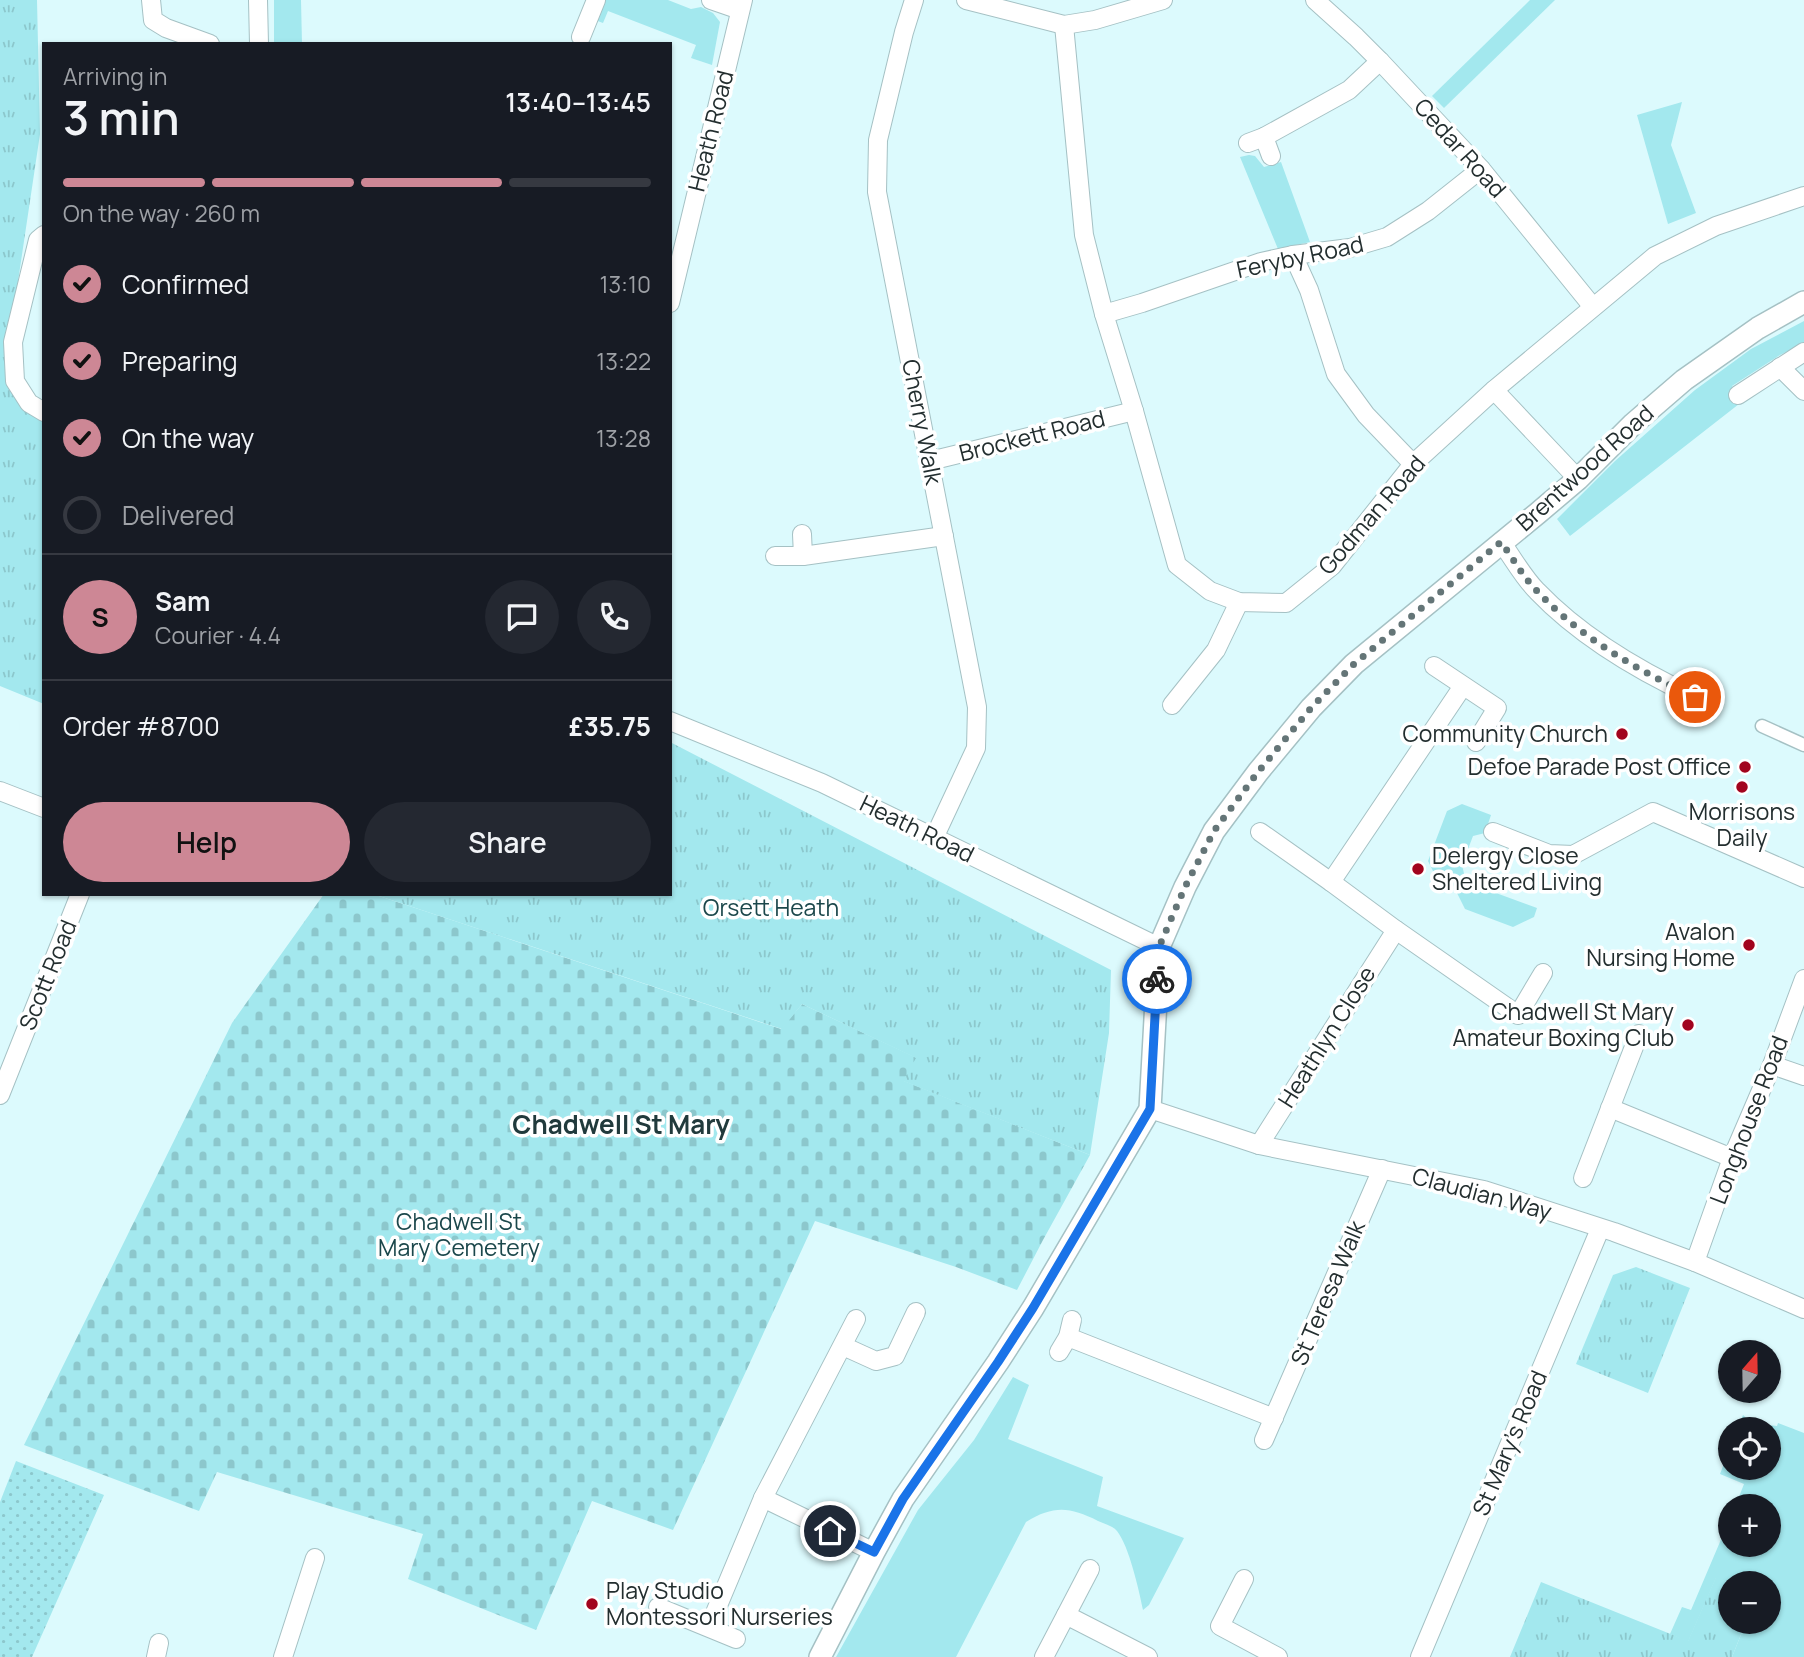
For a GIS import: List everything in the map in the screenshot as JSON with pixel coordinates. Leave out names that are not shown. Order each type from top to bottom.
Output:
[{"type":"street","points":[[151,0],[153,20],[166,28],[204,42]]},
{"type":"street","points":[[258,0],[259,42]]},
{"type":"street","points":[[581,37],[596,0]]},
{"type":"street","points":[[711,0],[741,5]]},
{"type":"street","name":"Cherry Walk","points":[[914,0],[878,140],[877,192],[977,707],[976,748],[934,838]]},
{"type":"street","points":[[966,0],[1064,25],[1095,20],[1163,0]]},
{"type":"street","name":"Cedar Road","points":[[1315,0],[1380,61],[1481,169],[1593,307]]},
{"type":"street","name":"Heath Road","points":[[673,283],[741,5]]},
{"type":"street","name":"Godman Road","points":[[1064,25],[1084,234],[1104,314],[1177,565],[1210,591],[1239,601],[1286,603],[1332,566],[1413,464],[1494,390],[1655,256],[1716,226],[1804,196]]},
{"type":"street","points":[[1271,156],[1256,140],[1349,90],[1380,61]]},
{"type":"street","name":"Feryby Road","points":[[1104,314],[1261,262],[1350,248],[1387,237],[1428,211],[1481,169]]},
{"type":"street","points":[[42,237],[38,240],[13,342],[15,381],[29,403],[42,411]]},
{"type":"street","points":[[1293,255],[1309,290],[1336,374],[1366,415],[1413,464]]},
{"type":"street","name":"Brentwood Road","points":[[820,1657],[903,1499],[1033,1308],[1150,1109],[1159,947],[1185,887],[1214,831],[1302,719],[1354,664],[1578,479],[1633,424],[1684,380],[1758,328],[1804,302]]},
{"type":"street","points":[[1738,395],[1804,352]]},
{"type":"street","points":[[1780,367],[1804,391]]},
{"type":"street","points":[[1494,390],[1578,479]]},
{"type":"street","name":"Brockett Road","points":[[930,461],[1134,411]]},
{"type":"street","points":[[802,534],[803,556]]},
{"type":"street","points":[[775,556],[803,556],[944,536]]},
{"type":"street","points":[[1501,542],[1536,590],[1576,626],[1622,659],[1695,697]]},
{"type":"street","points":[[1172,705],[1216,650],[1239,601]]},
{"type":"street","points":[[1434,666],[1497,708],[1476,742]]},
{"type":"street","points":[[1331,882],[1463,686]]},
{"type":"street","name":"Heath Road","points":[[672,722],[822,783],[1159,947]]},
{"type":"street","points":[[1762,726],[1804,745]]},
{"type":"street","points":[[0,791],[42,807]]},
{"type":"street","points":[[1493,832],[1549,854],[1573,855],[1653,812],[1804,878]]},
{"type":"street","points":[[1260,832],[1518,1015],[1543,973]]},
{"type":"street","name":"Scott Road","points":[[1,1088],[79,896]]},
{"type":"street","name":"Heathlyn Close","points":[[1259,1144],[1396,930]]},
{"type":"street","name":"Longhouse Road","points":[[1695,1262],[1732,1158],[1772,1065],[1804,979]]},
{"type":"street","points":[[1583,1178],[1639,1034]]},
{"type":"street","points":[[1772,1065],[1804,1076]]},
{"type":"street","points":[[1610,1108],[1732,1158]]},
{"type":"street","name":"Claudian Way","points":[[1150,1109],[1259,1144],[1484,1190],[1695,1262],[1804,1309]]},
{"type":"street","name":"St Teresa Walk","points":[[1264,1440],[1382,1169]]},
{"type":"street","name":"St Mary's Road","points":[[1420,1657],[1600,1229]]},
{"type":"street","points":[[843,1346],[876,1361],[895,1356],[916,1312]]},
{"type":"street","points":[[709,1627],[763,1498],[856,1319]]},
{"type":"street","points":[[1066,1337],[1274,1418]]},
{"type":"street","points":[[763,1498],[874,1552]]},
{"type":"street","points":[[283,1657],[315,1558]]},
{"type":"street","points":[[1044,1657],[1090,1569]]},
{"type":"street","points":[[1244,1579],[1220,1626],[1278,1657]]},
{"type":"street","points":[[658,1607],[736,1639]]},
{"type":"street","points":[[1066,1615],[1147,1657]]},
{"type":"green space","points":[[0,0],[37,0],[40,134],[10,335],[10,389],[27,409],[42,419],[42,703],[0,686]]},
{"type":"green space","points":[[274,0],[301,0],[302,42],[274,42]]},
{"type":"green space","points":[[603,0],[668,0],[691,9],[701,7],[713,13],[720,22],[712,65],[691,58],[696,45],[608,11],[603,23],[595,20]]},
{"type":"green space","points":[[1530,0],[1555,0],[1444,108],[1432,96]]},
{"type":"green space","points":[[1682,102],[1671,145],[1696,213],[1668,224],[1637,115]]},
{"type":"green space","points":[[1255,156],[1264,167],[1281,162],[1310,242],[1278,249],[1240,157]]},
{"type":"green space","points":[[1804,321],[1804,343],[1732,386],[1739,404],[1570,536],[1557,519],[1615,461],[1695,390],[1751,349]]},
{"type":"green space","name":"Orsett Heath","points":[[672,743],[1111,970],[1109,1033],[1090,1155],[903,1081],[916,1058],[802,1004],[782,1029],[379,896],[672,896]]},
{"type":"green space","points":[[1462,804],[1491,815],[1485,833],[1473,836],[1462,865],[1466,882],[1537,908],[1534,917],[1513,927],[1465,909],[1452,883],[1436,877],[1428,861],[1447,811]]},
{"type":"green space","name":"Chadwell St Mary Cemetery","points":[[323,896],[379,896],[781,1029],[802,1004],[917,1058],[904,1081],[1090,1155],[1017,1290],[815,1221],[673,1530],[592,1501],[536,1630],[408,1579],[423,1534],[217,1472],[199,1511],[24,1445],[232,1023]]},
{"type":"green space","points":[[1636,1267],[1690,1288],[1648,1393],[1576,1364],[1613,1275]]},
{"type":"green space","points":[[1013,1377],[1029,1385],[1008,1439],[1103,1477],[1097,1506],[1184,1538],[1149,1605],[1143,1610],[1129,1557],[1115,1529],[1079,1513],[1054,1511],[1026,1522],[956,1657],[836,1657],[918,1510],[974,1440]]},
{"type":"green space","points":[[1781,1424],[1804,1433],[1804,1657],[1732,1657],[1741,1634],[1781,1634],[1781,1571],[1718,1571],[1718,1579],[1716,1578],[1688,1642],[1670,1634],[1682,1607],[1691,1610],[1718,1547],[1718,1557],[1781,1557],[1781,1494],[1740,1494],[1744,1484],[1734,1480],[1781,1480]]},
{"type":"green space","points":[[16,1461],[104,1495],[32,1657],[0,1657],[0,1502]]},
{"type":"green space","points":[[1716,1577],[1718,1578],[1718,1634],[1741,1634],[1732,1657],[1510,1657],[1541,1582],[1688,1641]]},
{"type":"way so far","points":[[1157,979],[1159,947],[1185,887],[1214,831],[1258,772],[1311,708],[1354,664],[1501,542],[1536,590],[1576,626],[1622,659],[1695,697]]},
{"type":"place","name":"Community Church","points":[[1622,734]]},
{"type":"place","name":"Defoe Parade Post Office","points":[[1745,767]]},
{"type":"place","name":"Morrisons Daily","points":[[1742,787]]},
{"type":"place","name":"Delergy Close Sheltered Living","points":[[1418,869]]},
{"type":"place","name":"Avalon Nursing Home","points":[[1749,945]]},
{"type":"place","name":"Chadwell St Mary Amateur Boxing Club","points":[[1688,1025]]},
{"type":"place","name":"Play Studio Montessori Nurseries","points":[[592,1604]]},
{"type":"district","name":"Chadwell St Mary","points":[[621,1125]]},
{"type":"route","points":[[830,1531],[874,1552],[903,1499],[1033,1308],[1150,1109],[1157,979]]}]
